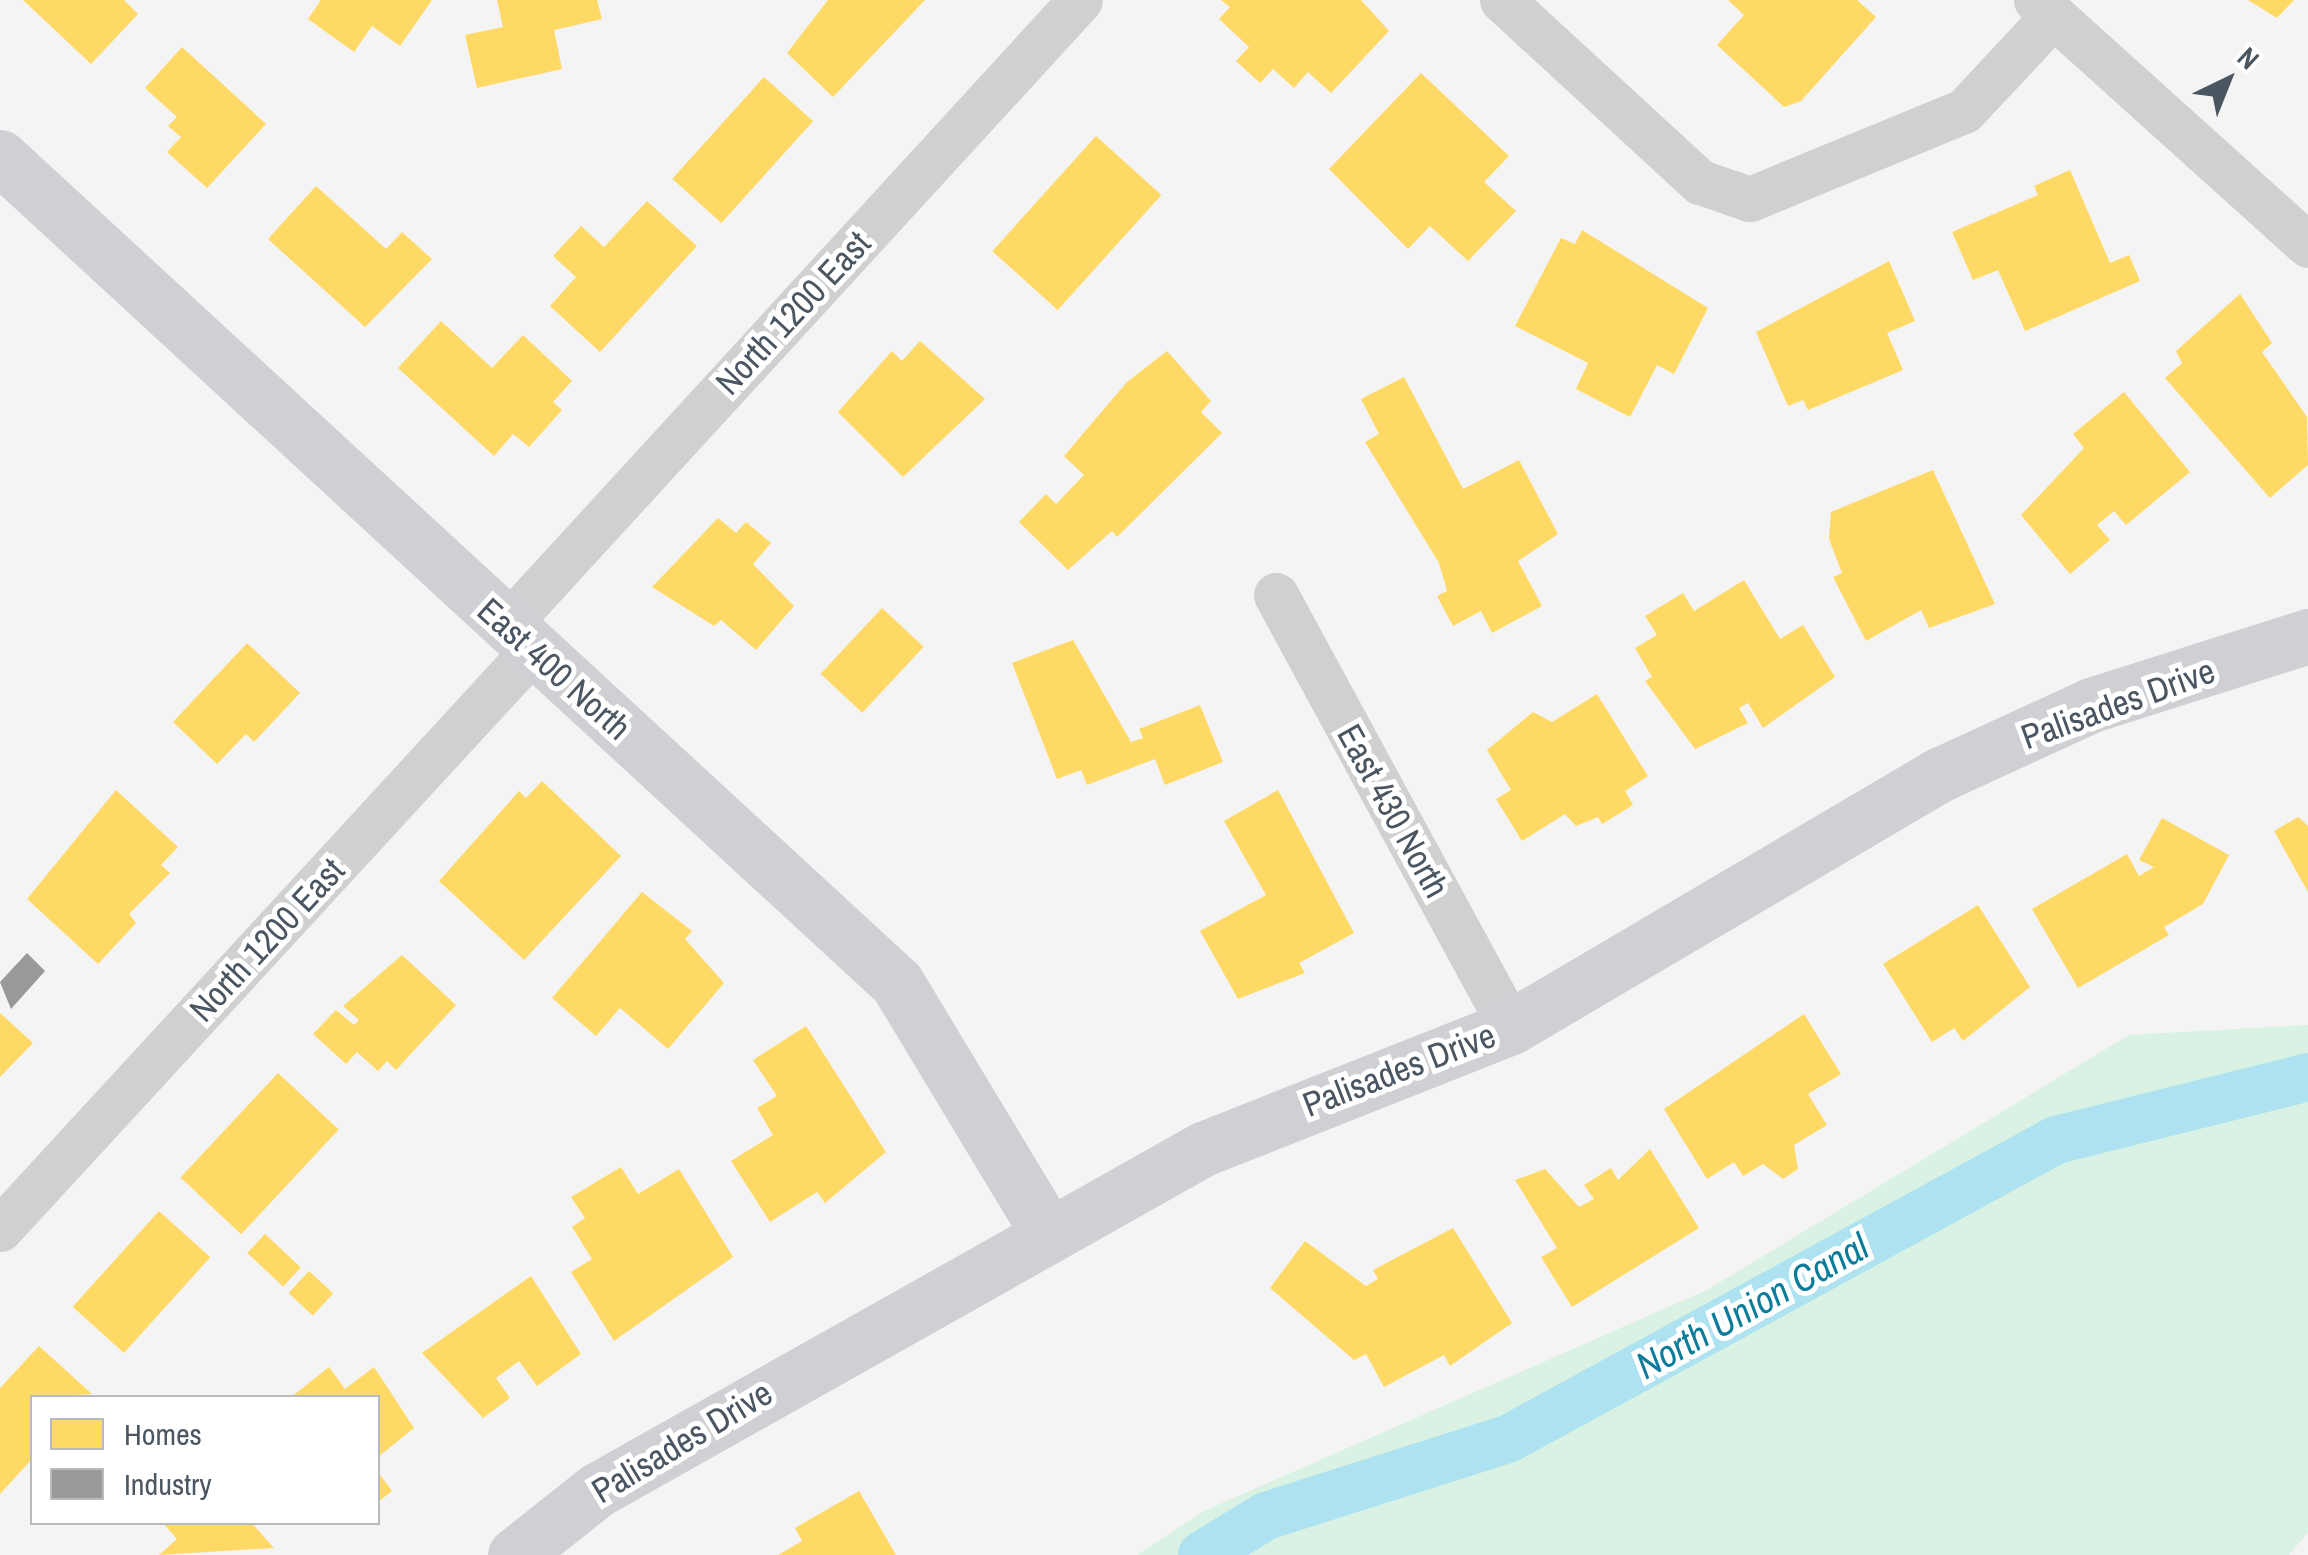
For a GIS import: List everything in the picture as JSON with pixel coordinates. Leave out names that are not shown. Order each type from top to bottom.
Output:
[{"type":"street","name":"North 1200 East","points":[[0,1229],[1080,0]]},
{"type":"street","points":[[1502,0],[1700,182],[1750,199],[1964,111],[2044,8],[2308,246]]},
{"type":"street","name":"East 400 North","points":[[0,157],[897,983],[1047,1232]]},
{"type":"street","name":"East 430 North","points":[[1276,594],[1511,1028]]},
{"type":"street","name":"Palisades Drive","points":[[515,1555],[597,1490],[1047,1232],[1277,1116],[1511,1028],[1939,775],[2091,706],[2308,636]]},
{"type":"green space","points":[[2308,1025],[2308,1532],[2289,1555],[1137,1555],[1204,1511],[1707,1290],[2129,1035]]},
{"type":"building: Homes","points":[[23,0],[124,0],[138,14],[91,64]]},
{"type":"building: Homes","points":[[321,0],[432,0],[400,46],[372,26],[354,52],[308,19]]},
{"type":"building: Homes","points":[[497,0],[597,0],[602,19],[554,30],[562,69],[477,88],[465,35],[503,27]]},
{"type":"building: Homes","points":[[828,0],[925,0],[833,97],[787,53]]},
{"type":"building: Homes","points":[[1221,0],[1361,0],[1389,31],[1331,93],[1308,72],[1294,88],[1273,69],[1260,83],[1236,61],[1249,47],[1219,19],[1230,7]]},
{"type":"building: Homes","points":[[1728,0],[1857,0],[1876,17],[1801,101],[1784,107],[1717,45],[1744,15]]},
{"type":"building: Homes","points":[[2248,0],[2294,0],[2277,18]]},
{"type":"building: Homes","points":[[182,47],[266,124],[207,188],[167,152],[181,137],[168,126],[177,117],[145,88]]},
{"type":"building: Homes","points":[[1421,73],[1509,156],[1484,182],[1516,211],[1468,261],[1430,226],[1408,249],[1329,169]]},
{"type":"building: Homes","points":[[764,77],[813,121],[721,223],[672,179]]},
{"type":"building: Homes","points":[[1096,136],[1161,195],[1058,310],[992,251]]},
{"type":"building: Homes","points":[[2070,170],[2110,263],[2129,255],[2140,281],[2025,331],[1998,270],[1973,280],[1952,232],[2038,195],[2034,186]]},
{"type":"building: Homes","points":[[316,186],[386,249],[402,232],[432,259],[365,327],[268,239]]},
{"type":"building: Homes","points":[[647,201],[697,246],[600,352],[550,306],[576,277],[553,256],[581,226],[604,247]]},
{"type":"building: Homes","points":[[1582,230],[1708,308],[1674,374],[1657,365],[1630,417],[1576,389],[1588,363],[1515,326],[1561,238],[1575,244]]},
{"type":"building: Homes","points":[[1889,261],[1915,321],[1887,333],[1903,370],[1808,410],[1803,400],[1788,406],[1756,332]]},
{"type":"building: Homes","points":[[2240,294],[2272,343],[2262,352],[2307,417],[2308,465],[2270,498],[2165,378],[2182,363],[2176,351]]},
{"type":"building: Homes","points":[[441,321],[492,368],[523,335],[572,381],[553,402],[562,410],[529,447],[513,434],[494,456],[398,368]]},
{"type":"building: Homes","points":[[920,341],[985,399],[903,477],[838,412],[892,351],[902,361]]},
{"type":"building: Homes","points":[[1167,351],[1211,401],[1201,412],[1222,433],[1117,537],[1112,531],[1068,570],[1019,522],[1046,494],[1056,504],[1084,475],[1064,456],[1127,382]]},
{"type":"building: Homes","points":[[1404,377],[1463,489],[1519,460],[1558,534],[1518,561],[1542,606],[1492,633],[1481,611],[1453,626],[1437,596],[1447,591],[1439,563],[1365,442],[1379,434],[1361,399]]},
{"type":"building: Homes","points":[[2124,392],[2190,472],[2126,525],[2114,511],[2097,525],[2110,540],[2070,574],[2021,515],[2084,448],[2073,434]]},
{"type":"building: Homes","points":[[1933,470],[1995,604],[1929,628],[1921,610],[1866,641],[1833,577],[1842,573],[1829,539],[1831,512]]},
{"type":"building: Homes","points":[[718,518],[736,533],[746,522],[771,543],[753,564],[794,606],[756,650],[721,620],[714,626],[652,587]]},
{"type":"building: Homes","points":[[1744,580],[1780,639],[1803,625],[1835,677],[1763,728],[1748,703],[1739,708],[1748,723],[1695,749],[1645,681],[1652,677],[1635,648],[1657,635],[1645,616],[1683,593],[1694,611]]},
{"type":"building: Homes","points":[[882,608],[924,647],[862,713],[821,674]]},
{"type":"building: Homes","points":[[1073,640],[1131,742],[1143,738],[1139,729],[1200,705],[1223,762],[1165,785],[1155,759],[1087,785],[1081,770],[1057,779],[1012,663]]},
{"type":"building: Homes","points":[[247,643],[300,693],[254,742],[246,734],[217,764],[173,722]]},
{"type":"building: Homes","points":[[1597,694],[1648,776],[1625,791],[1633,805],[1602,824],[1598,817],[1576,826],[1565,814],[1522,841],[1496,799],[1511,790],[1487,750],[1533,712],[1552,722]]},
{"type":"building: Homes","points":[[542,781],[621,856],[524,960],[439,881],[519,791],[526,798]]},
{"type":"building: Homes","points":[[116,790],[178,847],[161,865],[170,873],[129,914],[136,923],[98,964],[27,899]]},
{"type":"building: Homes","points":[[1278,790],[1354,933],[1299,963],[1305,973],[1238,999],[1200,931],[1266,895],[1224,821]]},
{"type":"building: Homes","points":[[2298,817],[2308,826],[2308,892],[2274,831]]},
{"type":"building: Homes","points":[[2162,818],[2229,855],[2203,904],[2164,927],[2169,935],[2078,988],[2032,909],[2127,854],[2139,876],[2154,867],[2139,860]]},
{"type":"building: Homes","points":[[642,892],[692,931],[685,939],[724,983],[668,1049],[620,1008],[596,1036],[552,998]]},
{"type":"building: Homes","points":[[1978,905],[2030,987],[1963,1041],[1954,1028],[1932,1042],[1883,964]]},
{"type":"building: Homes","points":[[402,955],[456,1005],[396,1070],[387,1061],[378,1071],[357,1052],[346,1064],[313,1034],[336,1010],[354,1025],[359,1020],[343,1006]]},
{"type":"building: Homes","points":[[0,1013],[33,1043],[0,1077]]},
{"type":"building: Homes","points":[[1804,1014],[1841,1074],[1808,1094],[1827,1125],[1794,1145],[1798,1169],[1783,1179],[1763,1164],[1743,1176],[1734,1162],[1707,1179],[1664,1109]]},
{"type":"building: Homes","points":[[806,1026],[886,1152],[825,1203],[817,1192],[770,1222],[731,1161],[773,1135],[757,1108],[777,1096],[753,1060]]},
{"type":"building: Homes","points":[[278,1073],[339,1130],[241,1234],[180,1178]]},
{"type":"building: Homes","points":[[1650,1149],[1699,1228],[1572,1307],[1541,1257],[1557,1248],[1515,1180],[1545,1169],[1579,1207],[1594,1199],[1584,1185],[1611,1168],[1618,1180]]},
{"type":"building: Homes","points":[[621,1167],[638,1194],[679,1169],[733,1257],[614,1341],[571,1272],[592,1259],[572,1227],[585,1218],[571,1197]]},
{"type":"building: Homes","points":[[159,1211],[210,1257],[124,1353],[73,1307]]},
{"type":"building: Homes","points":[[1453,1228],[1512,1323],[1450,1366],[1444,1355],[1384,1387],[1366,1354],[1354,1360],[1270,1288],[1305,1241],[1366,1286],[1378,1279],[1373,1270]]},
{"type":"building: Homes","points":[[265,1234],[301,1267],[283,1286],[247,1253]]},
{"type":"building: Homes","points":[[309,1271],[333,1294],[313,1315],[289,1293]]},
{"type":"building: Homes","points":[[531,1276],[581,1354],[537,1386],[519,1361],[496,1378],[510,1398],[483,1418],[422,1353]]},
{"type":"building: Homes","points":[[39,1346],[92,1394],[30,1395],[30,1461],[0,1494],[0,1388]]},
{"type":"building: Homes","points":[[329,1367],[345,1389],[374,1367],[414,1428],[380,1455],[380,1395],[294,1395]]},
{"type":"building: Homes","points":[[380,1475],[392,1491],[380,1500]]},
{"type":"building: Homes","points":[[859,1491],[896,1555],[778,1555],[802,1541],[795,1528]]},
{"type":"building: Homes","points":[[165,1525],[254,1525],[274,1548],[159,1555],[177,1539]]},
{"type":"building: Industry","points":[[27,953],[45,971],[11,1009],[0,982]]},
{"type":"waterway","name":"North Union Canal","points":[[1202,1555],[1266,1516],[1508,1439],[2056,1140],[2308,1077]]}]
